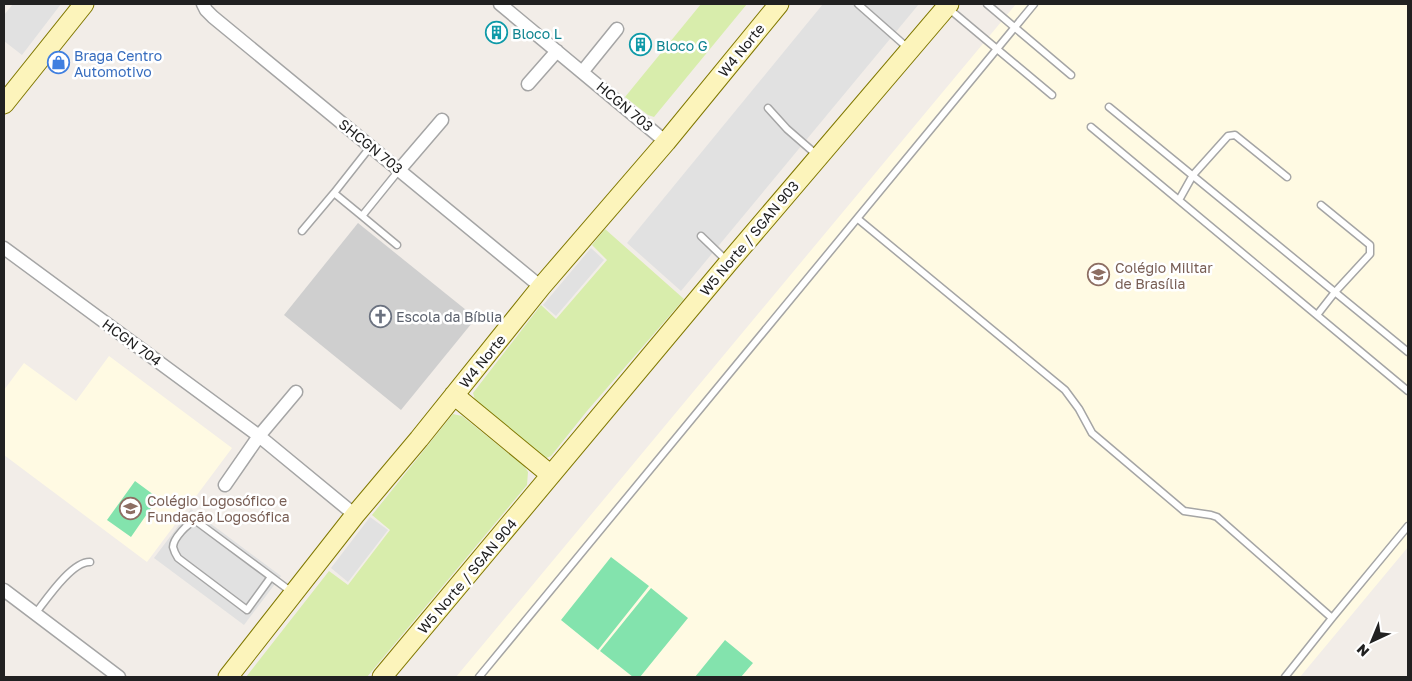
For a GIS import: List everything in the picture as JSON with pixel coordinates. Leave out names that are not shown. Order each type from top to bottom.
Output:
[{"type":"main road","points":[[4,104],[84,4]]},
{"type":"main road","name":"W4 Norte","points":[[228,677],[356,514],[541,288],[666,142],[779,4]]},
{"type":"main road","name":"W5 Norte / SGAN 903","points":[[551,475],[948,5]]},
{"type":"main road","points":[[454,395],[551,475]]},
{"type":"main road","name":"W5 Norte / SGAN 904","points":[[382,677],[551,475]]},
{"type":"street","name":"SHCGN 703","points":[[203,4],[206,10],[214,17],[400,169],[541,288]]},
{"type":"street","name":"HCGN 703","points":[[500,4],[583,71],[666,142]]},
{"type":"street","name":"HCGN 703","points":[[583,71],[616,29]]},
{"type":"street","points":[[528,84],[557,50]]},
{"type":"street","points":[[400,169],[442,120]]},
{"type":"street","name":"HCGN 704","points":[[4,248],[259,436],[356,514]]},
{"type":"street","points":[[225,485],[259,436],[296,392]]},
{"type":"street","points":[[4,590],[119,677]]},
{"type":"lane","points":[[858,4],[910,50]]},
{"type":"lane","points":[[987,4],[1071,74]]},
{"type":"lane","points":[[479,677],[1034,4]]},
{"type":"lane","points":[[948,5],[1052,95]]},
{"type":"lane","points":[[1109,106],[1408,352]]},
{"type":"lane","points":[[768,108],[788,129],[819,156]]},
{"type":"lane","points":[[1091,127],[1408,391]]},
{"type":"lane","points":[[1179,200],[1193,176],[1228,136],[1235,135],[1286,177]]},
{"type":"lane","points":[[302,231],[371,146]]},
{"type":"lane","points":[[362,216],[400,169]]},
{"type":"lane","points":[[334,193],[397,245]]},
{"type":"lane","points":[[1317,315],[1370,254],[1370,245],[1321,205]]},
{"type":"lane","points":[[858,219],[1065,390],[1079,409],[1092,433],[1184,511],[1217,517],[1332,618]]},
{"type":"lane","points":[[701,236],[729,262]]},
{"type":"lane","points":[[271,577],[247,610],[178,558],[173,547],[175,541],[187,525],[192,521],[196,521],[294,594]]},
{"type":"lane","points":[[1285,677],[1408,526]]},
{"type":"lane","points":[[34,614],[66,575],[82,563],[90,562]]},
{"type":"shaded area","points":[[13,4],[61,4],[22,55],[4,41],[4,15]]},
{"type":"shaded area","points":[[823,4],[919,4],[681,291],[627,243]]},
{"type":"shaded area","name":"Colégio Militar de Brasília","points":[[1016,4],[1408,4],[1408,547],[1300,677],[456,677]]},
{"type":"shaded area","name":"Escola da Bíblia","points":[[358,223],[476,318],[401,410],[284,315]]},
{"type":"shaded area","points":[[591,248],[604,260],[556,316],[543,305]]},
{"type":"shaded area","name":"Colégio Logosófico e Fundação Logosófica","points":[[109,356],[232,448],[147,562],[4,455],[4,390],[24,363],[76,401]]},
{"type":"shaded area","points":[[191,509],[281,576],[244,625],[154,558]]},
{"type":"shaded area","points":[[370,517],[388,530],[348,582],[331,568]]},
{"type":"green space","points":[[701,4],[747,4],[654,117],[648,115],[625,97]]},
{"type":"green space","points":[[605,229],[684,299],[587,411],[551,456],[544,459],[477,406],[473,393],[541,305],[556,319],[607,260],[592,245]]},
{"type":"green space","points":[[453,414],[462,416],[524,466],[528,472],[527,485],[367,677],[246,677],[329,571],[348,585],[390,530],[372,515]]},
{"type":"green space","points":[[135,481],[158,498],[131,537],[107,520]]},
{"type":"green space","points":[[611,557],[649,586],[598,650],[561,620]]},
{"type":"green space","points":[[651,588],[688,618],[640,677],[633,677],[600,651]]},
{"type":"green space","points":[[725,640],[753,663],[741,677],[695,677]]},
{"type":"place","name":"Bloco L","points":[[496,33]]},
{"type":"place","name":"Bloco G","points":[[640,45]]},
{"type":"place","name":"Braga Centro Automotivo","points":[[58,63]]},
{"type":"place","name":"Colégio Militar de Brasília","points":[[1099,275]]},
{"type":"place","name":"Escola da Bíblia","points":[[380,316]]},
{"type":"place","name":"Colégio Logosófico e Fundação Logosófica","points":[[131,508]]}]
